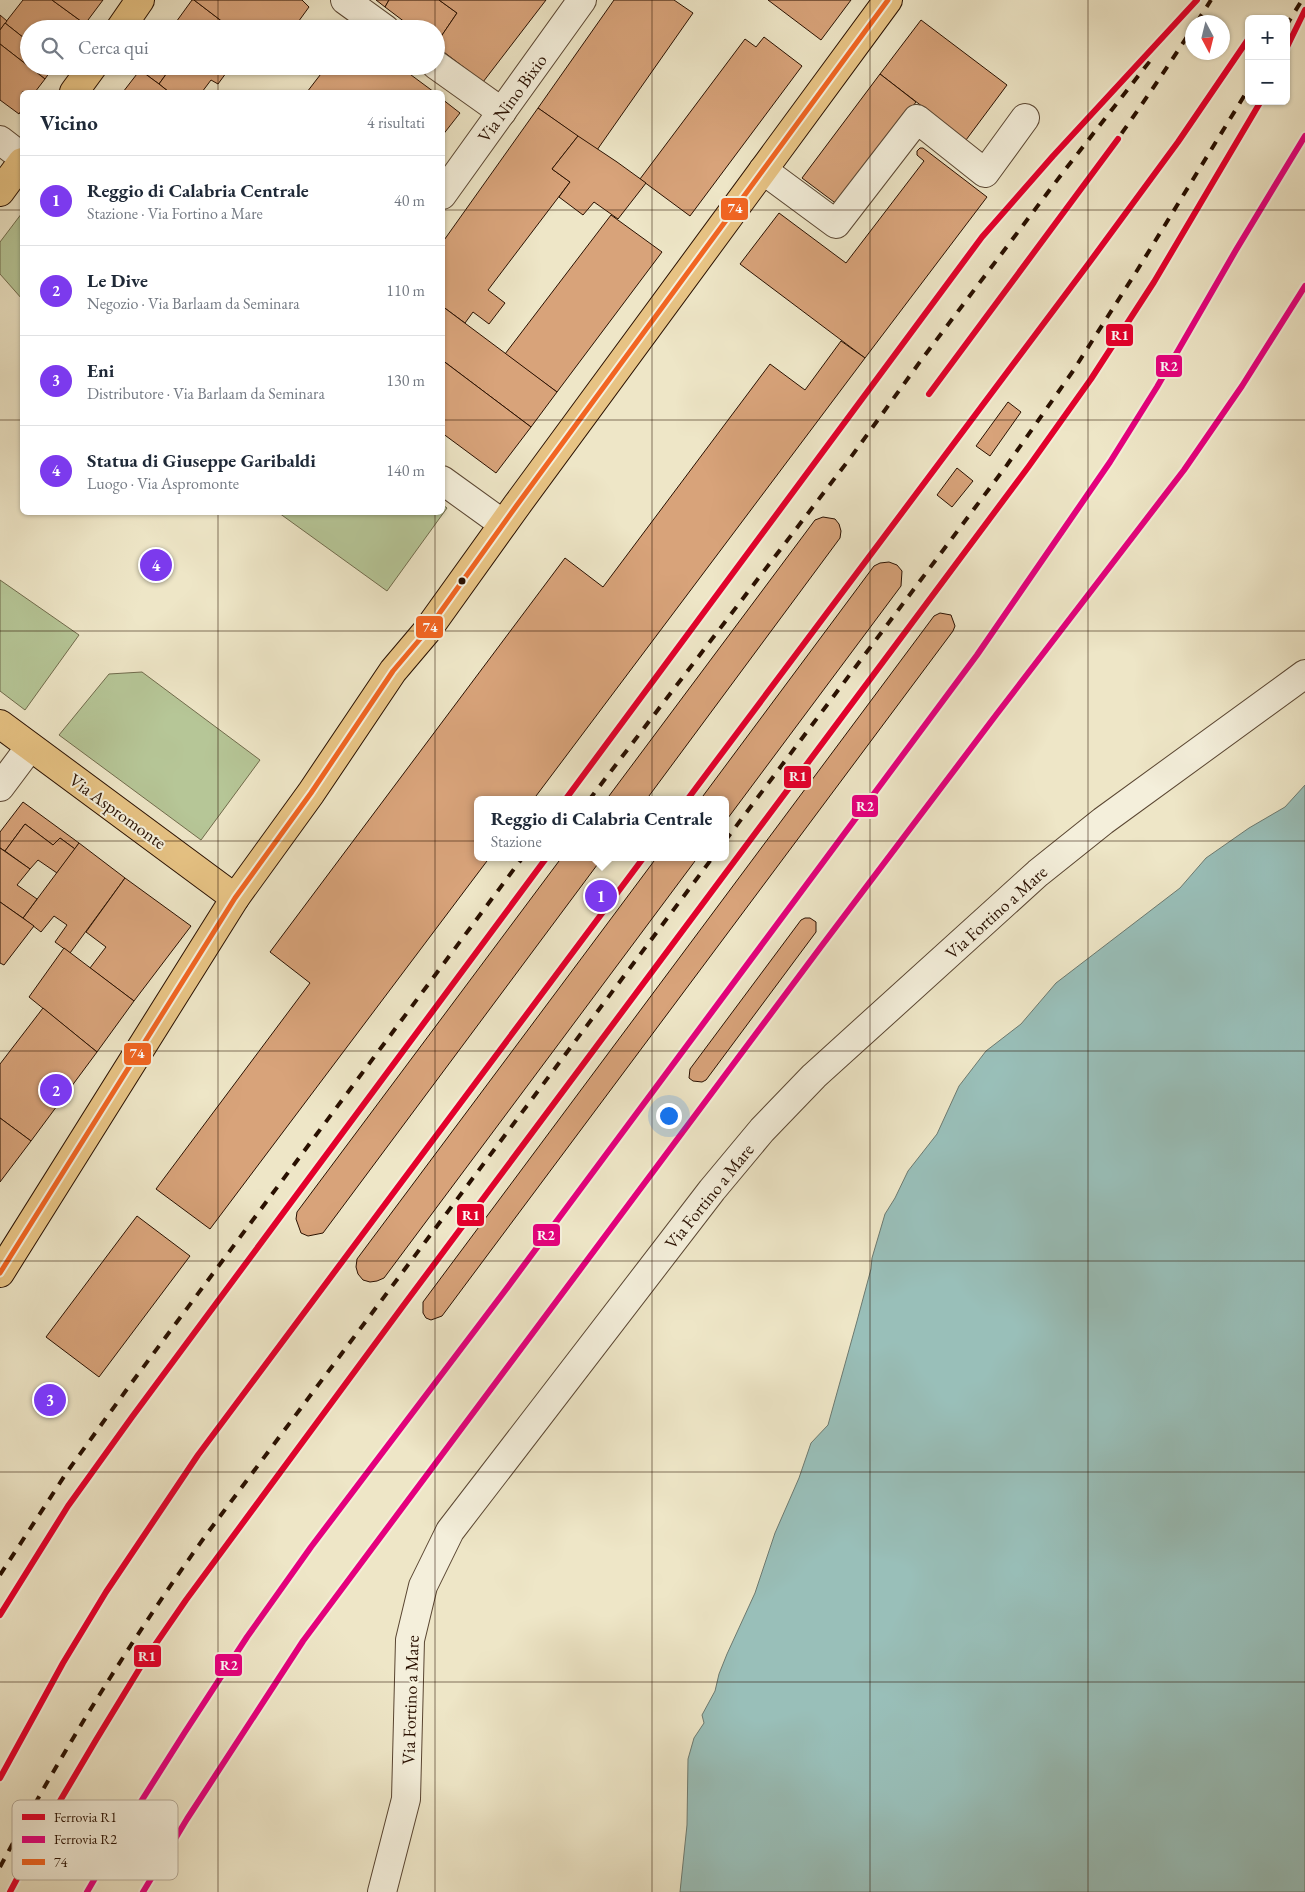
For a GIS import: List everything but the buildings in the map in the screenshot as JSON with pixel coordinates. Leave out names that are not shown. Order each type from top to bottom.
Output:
[{"type":"main road","points":[[126,20],[140,0]]},
{"type":"main road","points":[[0,1272],[236,898],[311,793],[393,671],[426,632],[503,524],[888,0]]},
{"type":"main road","points":[[75,90],[86,75]]},
{"type":"main road","points":[[0,192],[20,165]]},
{"type":"main road","name":"Via Aspromonte","points":[[0,724],[236,898]]},
{"type":"street","points":[[345,0],[373,20]]},
{"type":"street","name":"Via Nino Bixio","points":[[445,191],[582,0]]},
{"type":"street","points":[[445,71],[502,112]]},
{"type":"street","points":[[763,170],[836,224],[917,119],[985,173],[1024,118]]},
{"type":"street","points":[[0,140],[20,155]]},
{"type":"street","points":[[445,482],[503,524]]},
{"type":"street","name":"Via Fortino a Mare","points":[[382,1892],[406,1799],[410,1640],[423,1586],[450,1531],[712,1190],[762,1130],[814,1076],[1038,873],[1103,821],[1305,674]]},
{"type":"street","points":[[0,787],[30,746]]},
{"type":"green space","points":[[20,216],[20,297],[0,274],[0,242]]},
{"type":"green space","points":[[282,515],[442,515],[387,591]]},
{"type":"green space","points":[[0,580],[79,635],[25,710],[0,691]]},
{"type":"green space","points":[[142,672],[260,760],[201,840],[59,735],[109,674]]},
{"type":"water","points":[[1305,785],[1305,1892],[680,1892],[687,1825],[688,1759],[694,1738],[704,1723],[702,1715],[715,1691],[727,1654],[755,1593],[775,1533],[799,1478],[811,1443],[828,1425],[885,1214],[908,1171],[937,1134],[959,1086],[986,1051],[1021,1024],[1056,983],[1180,888],[1206,858],[1249,828],[1285,807]]},
{"type":"railway","points":[[568,796],[982,237],[1053,156],[1197,0]]},
{"type":"railway","points":[[1201,15],[1211,0]]},
{"type":"railway","points":[[1290,20],[1302,0]]},
{"type":"railway","points":[[1290,41],[1305,10]]},
{"type":"railway","points":[[929,394],[1097,168],[1185,40]]},
{"type":"railway","points":[[592,796],[851,457],[922,359],[1061,175],[1153,57]]},
{"type":"railway","points":[[729,836],[1007,465],[1073,371],[1245,95]]},
{"type":"railway","points":[[61,1800],[146,1658],[186,1600],[1029,466],[1091,379],[1154,282],[1259,105]]},
{"type":"railway","points":[[142,1800],[247,1637],[311,1547],[504,1292],[977,655],[1110,462],[1157,387],[1236,250],[1305,136]]},
{"type":"railway","points":[[178,1834],[303,1641],[820,948],[1184,470],[1242,386],[1305,286]]},
{"type":"railway","points":[[0,1575],[67,1472],[130,1385],[520,861]]},
{"type":"railway","points":[[0,1615],[68,1506],[132,1417],[544,861]]},
{"type":"railway","points":[[38,1800],[72,1739],[150,1615],[206,1535],[710,861]]},
{"type":"railway","points":[[0,1867],[12,1846]]},
{"type":"railway","points":[[10,1892],[16,1880]]},
{"type":"railway","points":[[87,1892],[94,1880]]},
{"type":"railway","points":[[143,1892],[150,1880]]},
{"type":"rail line","name":"R1","points":[[568,796],[982,237],[1053,156],[1197,0]]},
{"type":"rail line","name":"R1","points":[[1290,41],[1305,10]]},
{"type":"rail line","name":"R1","points":[[690,796],[1089,263],[1178,142],[1245,44]]},
{"type":"rail line","name":"R1","points":[[61,1800],[146,1658],[186,1600],[1029,466],[1091,379],[1154,282],[1259,105]]},
{"type":"rail line","name":"R2","points":[[142,1800],[247,1637],[311,1547],[504,1292],[977,655],[1110,462],[1157,387],[1236,250],[1305,136]]},
{"type":"rail line","name":"R1","points":[[929,394],[1118,139]]},
{"type":"rail line","name":"R2","points":[[178,1834],[303,1641],[820,948],[1184,470],[1242,386],[1305,286]]},
{"type":"rail line","name":"R1","points":[[0,1615],[68,1506],[132,1417],[544,861]]},
{"type":"rail line","name":"R1","points":[[0,1778],[63,1663],[106,1592],[198,1455],[641,861]]},
{"type":"rail line","name":"R1","points":[[10,1892],[16,1880]]},
{"type":"rail line","name":"R2","points":[[87,1892],[94,1880]]},
{"type":"rail line","name":"R2","points":[[143,1892],[150,1880]]},
{"type":"transit line","name":"74","points":[[0,1273],[235,898],[311,793],[393,671],[426,632],[888,0]]},
{"type":"place","name":"Statua di Giuseppe Garibaldi","points":[[156,565]]},
{"type":"place","name":"Reggio di Calabria Centrale","points":[[601,896]]},
{"type":"place","name":"Le Dive","points":[[56,1090]]},
{"type":"place","name":"Eni","points":[[50,1400]]}]
